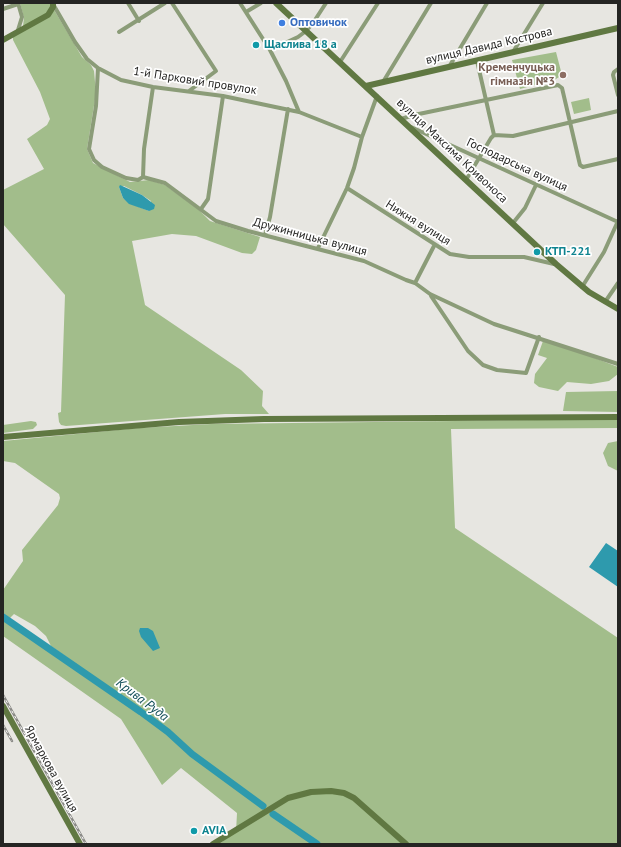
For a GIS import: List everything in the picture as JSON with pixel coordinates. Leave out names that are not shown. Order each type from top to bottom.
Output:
[{"type":"street","points":[[3,9],[18,3],[22,17],[21,26],[17,32]]},
{"type":"street","points":[[3,40],[48,15],[52,10],[53,3]]},
{"type":"street","name":"1-й Парковий провулок","points":[[53,3],[80,50],[98,68],[120,80],[153,87],[223,96],[288,109],[362,137]]},
{"type":"street","points":[[128,3],[139,21]]},
{"type":"street","points":[[119,32],[139,21],[165,3]]},
{"type":"street","points":[[172,3],[216,71],[188,92]]},
{"type":"street","points":[[240,3],[270,50],[299,112]]},
{"type":"street","points":[[246,12],[261,3]]},
{"type":"street","name":"вулиця Максима Кривоноса","points":[[276,3],[556,264],[582,287],[618,309]]},
{"type":"street","points":[[270,50],[298,37],[313,23],[326,3]]},
{"type":"street","points":[[340,62],[378,3]]},
{"type":"street","points":[[383,82],[432,3]]},
{"type":"street","points":[[449,67],[487,3]]},
{"type":"street","points":[[513,53],[543,3]]},
{"type":"street","name":"вулиця Давида Кострова","points":[[366,86],[618,28]]},
{"type":"street","points":[[466,180],[494,135],[477,61]]},
{"type":"street","name":"Дружинницька вулиця","points":[[98,68],[96,106],[89,149],[94,160],[102,167],[126,178],[138,180],[143,177],[165,183],[216,221],[248,231],[364,261],[415,283],[430,294],[502,327],[618,364]]},
{"type":"street","points":[[618,69],[613,75],[618,95]]},
{"type":"street","points":[[401,119],[558,85],[562,88],[578,160],[582,166],[618,159]]},
{"type":"street","points":[[143,177],[144,149],[153,87]]},
{"type":"street","points":[[201,210],[208,199],[223,96]]},
{"type":"street","points":[[318,248],[347,188],[362,137],[377,96]]},
{"type":"street","points":[[265,235],[270,217],[288,109]]},
{"type":"street","points":[[494,135],[514,136],[618,111]]},
{"type":"street","name":"Господарська вулиця","points":[[407,125],[618,222]]},
{"type":"street","points":[[513,223],[525,208],[536,185]]},
{"type":"street","name":"Нижня вулиця","points":[[347,188],[434,246],[458,256],[524,257],[556,264]]},
{"type":"street","points":[[582,287],[604,252],[618,222]]},
{"type":"street","points":[[415,283],[434,246]]},
{"type":"street","points":[[605,302],[618,283]]},
{"type":"street","points":[[430,294],[468,351],[483,365],[497,370],[526,373],[539,338]]},
{"type":"street","points":[[3,437],[193,421],[618,417]]},
{"type":"street","name":"Ярмаркова вулиця","points":[[3,706],[80,844]]},
{"type":"street","points":[[213,844],[288,798],[311,792],[338,791],[354,798],[406,844]]},
{"type":"green space","points":[[20,3],[50,3],[82,57],[91,65],[94,71],[96,93],[87,149],[93,163],[130,182],[149,180],[165,185],[198,209],[210,221],[260,237],[256,250],[252,254],[242,253],[196,236],[172,234],[132,241],[145,305],[241,370],[263,391],[262,406],[269,414],[225,414],[66,426],[61,425],[59,422],[58,413],[61,412],[65,295],[3,224],[3,190],[44,169],[27,139],[47,125],[50,119],[40,92],[13,40],[13,37],[23,26],[24,18]],"holes":[[[124,186],[151,201],[149,211],[129,203],[123,198],[119,187]]]},
{"type":"green space","points":[[556,52],[562,75],[556,79],[520,89],[512,60]]},
{"type":"green space","points":[[589,98],[591,110],[574,114],[571,102]]},
{"type":"green space","points":[[543,341],[561,345],[618,367],[618,374],[609,381],[591,384],[567,382],[558,391],[539,387],[534,383],[535,374],[547,358],[538,355]]},
{"type":"green space","points":[[618,391],[618,412],[563,411],[566,392]]},
{"type":"green space","points":[[618,419],[618,428],[451,429],[455,528],[618,638],[618,844],[219,844],[236,832],[237,813],[181,768],[162,785],[121,719],[3,636],[3,620],[82,674],[86,671],[51,646],[46,636],[35,626],[14,614],[10,618],[3,613],[3,590],[23,561],[22,550],[58,505],[60,498],[59,494],[15,463],[3,461],[3,441],[139,428],[211,424]]},
{"type":"green space","points":[[31,421],[36,422],[37,425],[33,429],[3,433],[3,425]]},
{"type":"green space","points":[[618,441],[618,471],[608,466],[603,453],[608,443]]},
{"type":"water","points":[[120,185],[142,195],[155,205],[154,209],[149,211],[129,204],[123,198],[119,187]]},
{"type":"water","points":[[606,543],[618,551],[618,587],[589,567]]},
{"type":"water","points":[[140,628],[148,628],[153,631],[160,648],[153,651],[141,637],[139,631]]},
{"type":"waterway","name":"Крива Руда","points":[[3,617],[141,712],[168,732],[192,754],[263,806]]},
{"type":"waterway","name":"Крива Руда","points":[[273,814],[317,844]]},
{"type":"railway","points":[[3,695],[86,844]]},
{"type":"railway","points":[[3,725],[12,741]]},
{"type":"place","name":"Оптовичок","points":[[282,23]]},
{"type":"place","name":"Щаслива 18 а","points":[[256,45]]},
{"type":"place","name":"Кременчуцька гімназія №3","points":[[563,75]]},
{"type":"place","name":"КТП-221","points":[[537,252]]},
{"type":"place","name":"AVIA","points":[[194,831]]}]
